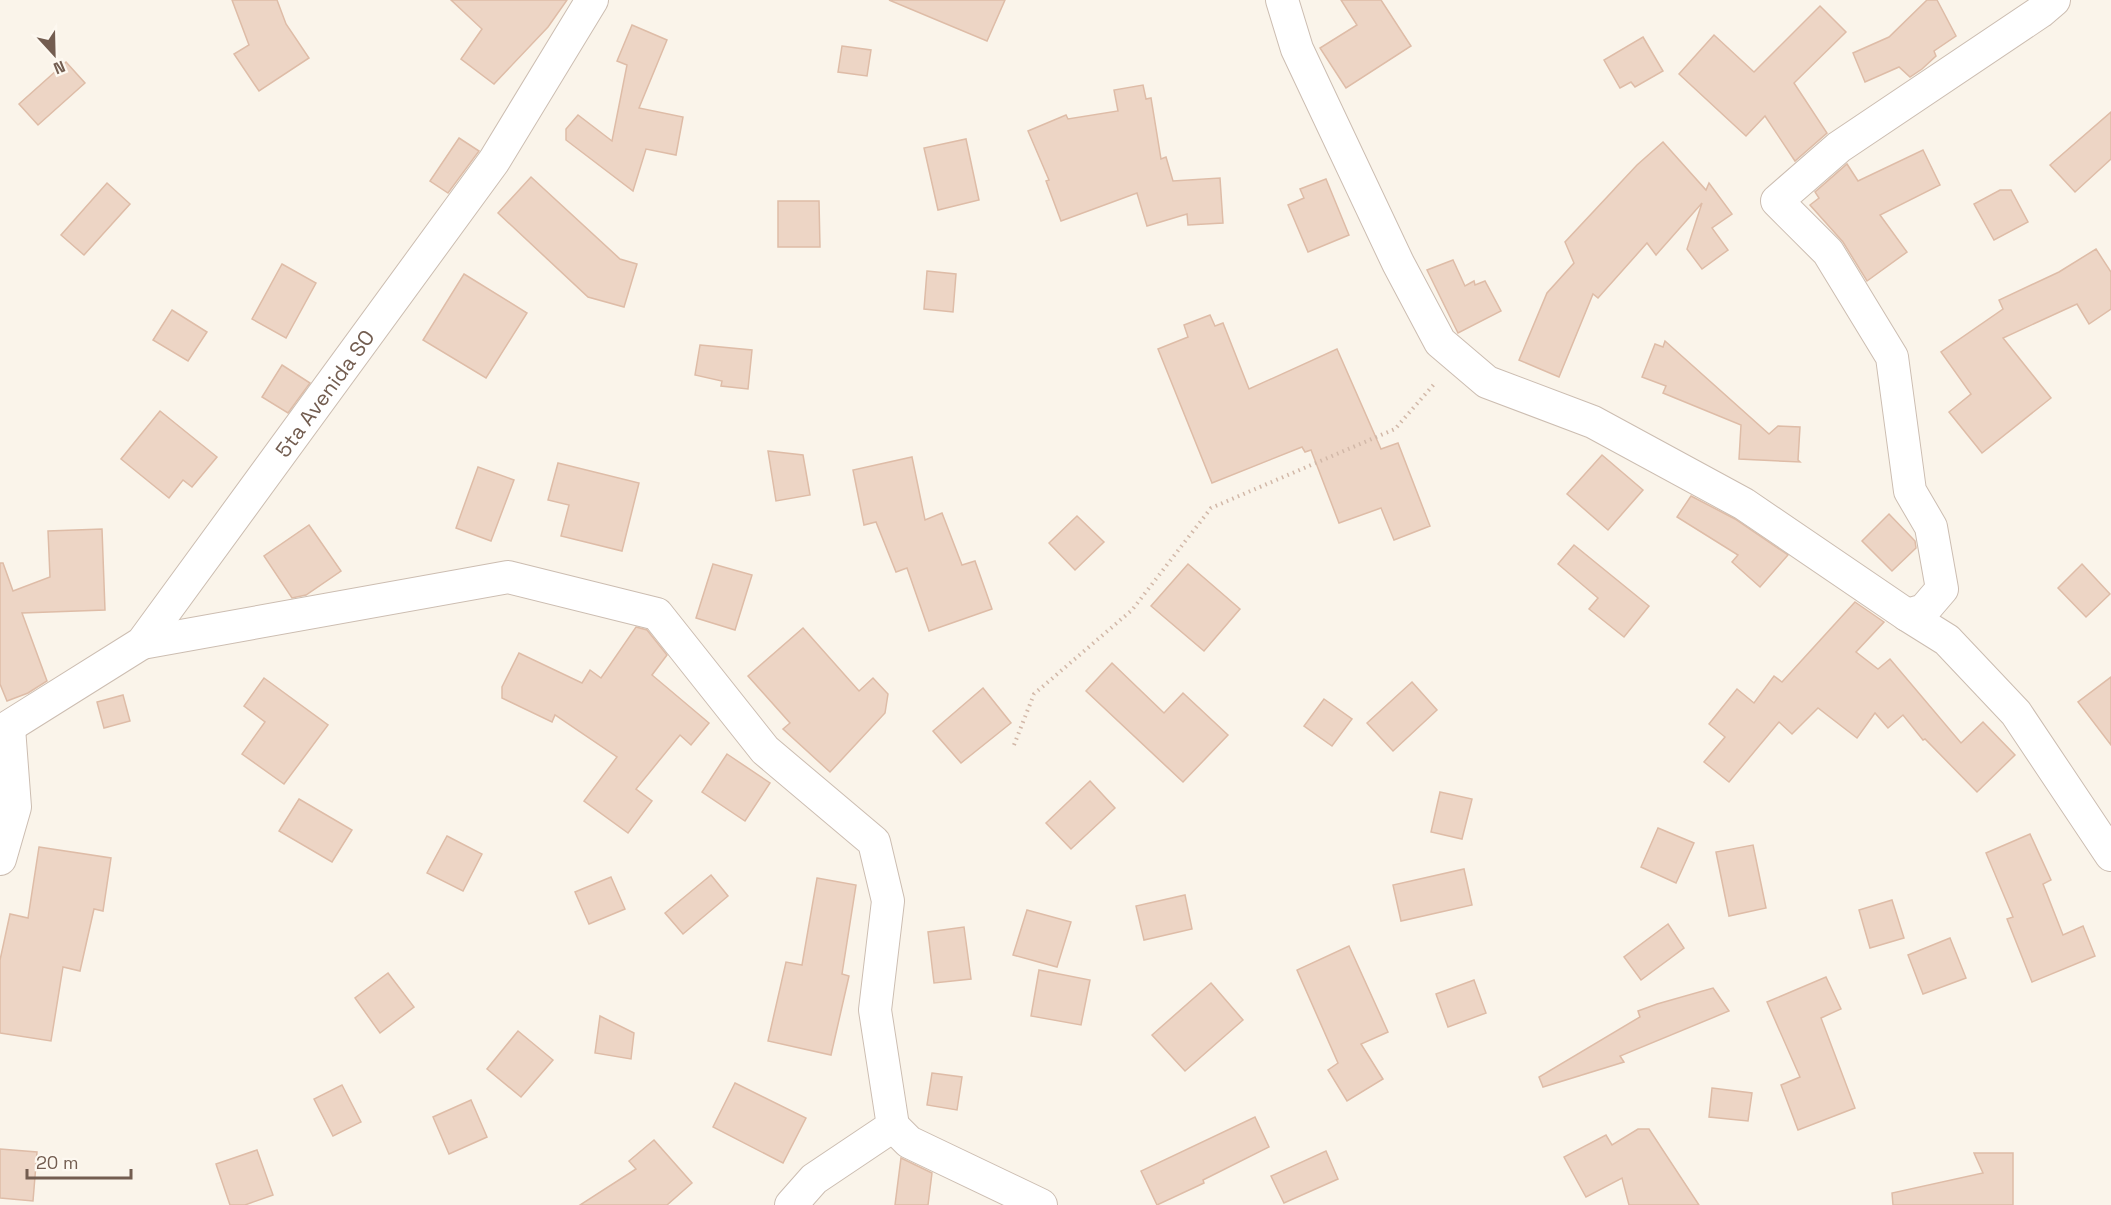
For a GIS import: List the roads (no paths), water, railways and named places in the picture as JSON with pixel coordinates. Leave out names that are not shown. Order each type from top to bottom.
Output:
[{"type":"street","name":"5ta Avenida SO","points":[[4,730],[141,643],[494,161],[592,0]]},
{"type":"street","points":[[1282,0],[1297,48],[1398,263],[1440,342],[1487,382],[1593,422],[1744,504],[1947,640],[2016,713],[2111,855]]},
{"type":"street","points":[[1907,615],[1924,610],[1942,589],[1930,527],[1910,491],[1892,357],[1828,252],[1777,201],[1839,147],[2040,12],[2054,0]]},
{"type":"street","points":[[141,643],[508,577],[657,614],[765,750],[874,842],[888,901],[875,1010],[893,1126],[909,1142],[1041,1205]]},
{"type":"street","points":[[0,859],[15,807],[4,730]]},
{"type":"street","points":[[791,1205],[814,1179],[893,1126]]}]
